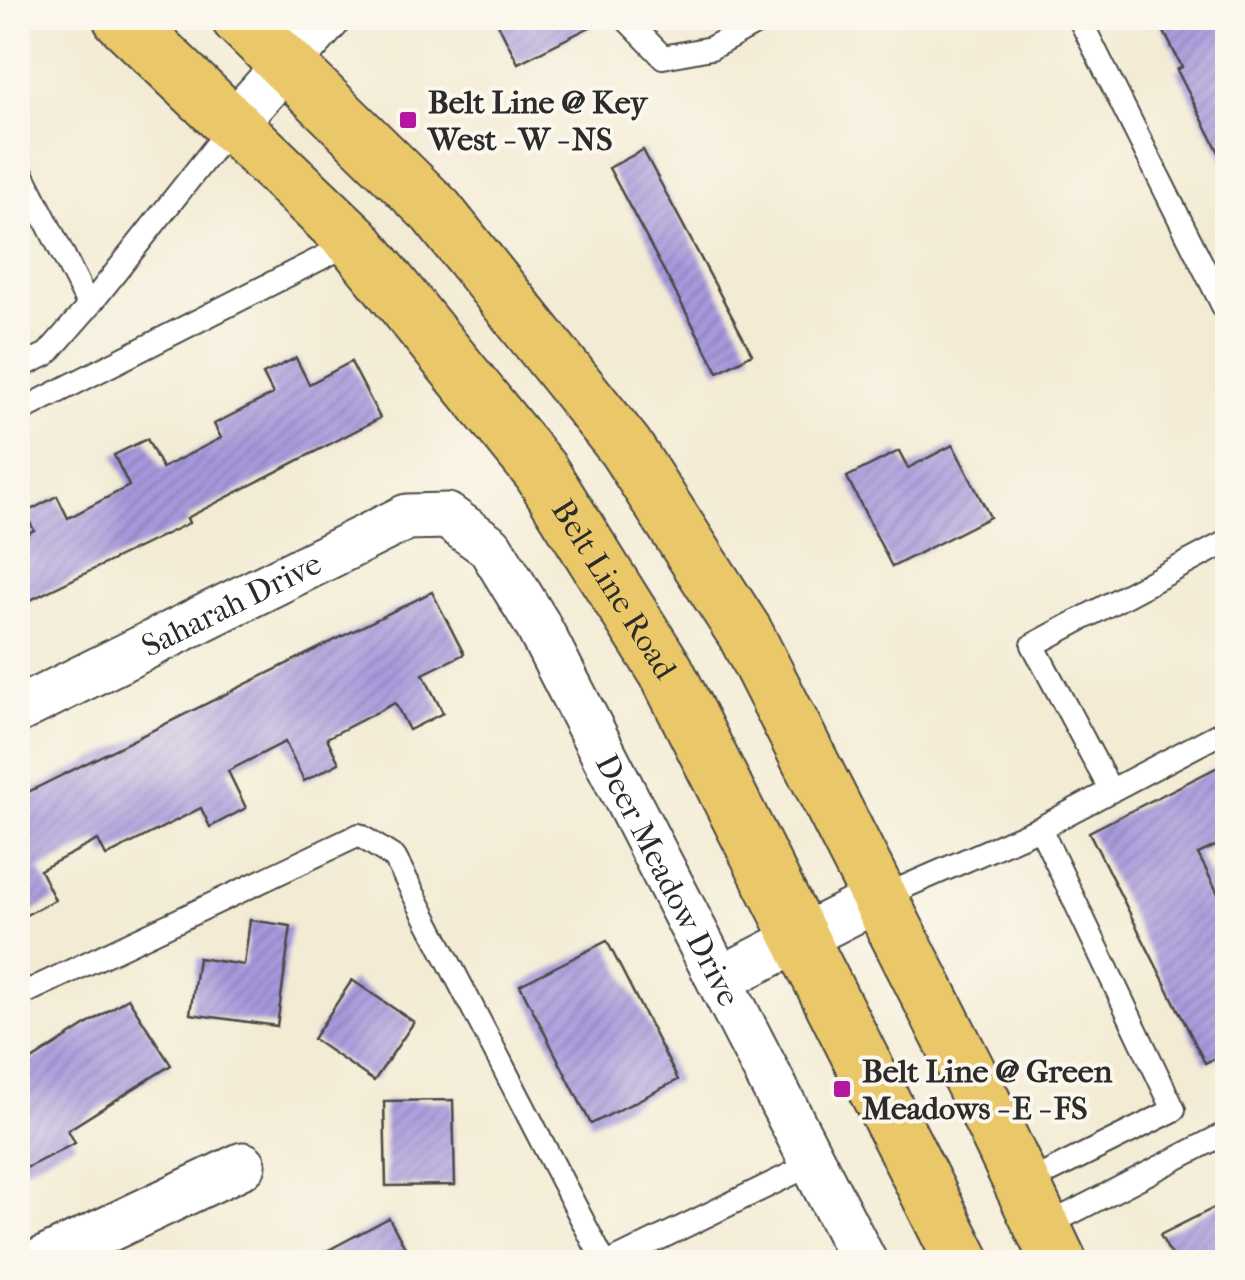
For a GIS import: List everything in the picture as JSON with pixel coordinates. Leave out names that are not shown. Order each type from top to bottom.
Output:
[{"type":"main road","name":"Belt Line Road","points":[[121,18],[354,241],[541,472],[666,671],[963,1262]]},
{"type":"main road","points":[[239,18],[436,210],[625,447],[745,633],[1041,1225]]},
{"type":"street","points":[[233,124],[328,18]]},
{"type":"street","name":"Saharah Drive","points":[[18,710],[408,517],[448,516]]},
{"type":"street","name":"Deer Meadow Drive","points":[[448,516],[490,547],[538,624],[864,1262]]},
{"type":"street","points":[[721,979],[878,898]]},
{"type":"street","points":[[39,1262],[243,1165]]},
{"type":"lane","points":[[625,18],[663,57],[711,48],[766,18]]},
{"type":"lane","points":[[1079,18],[1228,316]]},
{"type":"lane","points":[[18,368],[47,354],[90,306],[233,124]]},
{"type":"lane","points":[[18,165],[90,306]]},
{"type":"lane","points":[[18,412],[354,241]]},
{"type":"lane","points":[[1111,791],[1033,645],[1228,541]]},
{"type":"lane","points":[[878,898],[1040,828],[1228,728]]},
{"type":"lane","points":[[1040,828],[1174,1110],[1041,1225]]},
{"type":"lane","points":[[18,996],[359,836],[395,858],[604,1262]]},
{"type":"lane","points":[[1041,1225],[1228,1132]]},
{"type":"lane","points":[[612,1262],[814,1163]]},
{"type":"building","points":[[495,18],[608,18],[518,63]]},
{"type":"building","points":[[1157,18],[1228,18],[1228,170],[1177,70],[1182,67]]},
{"type":"building","points":[[643,150],[752,354],[718,372],[609,168]]},
{"type":"building","points":[[296,358],[309,384],[351,362],[380,418],[187,518],[189,523],[18,606],[18,539],[34,530],[25,513],[57,496],[68,518],[129,486],[114,455],[147,439],[162,468],[221,438],[214,424],[273,394],[263,374]]},
{"type":"building","points":[[953,445],[990,517],[892,567],[847,477],[899,451],[908,468]]},
{"type":"building","points":[[432,592],[464,654],[423,674],[443,713],[409,730],[395,703],[327,738],[339,763],[304,781],[285,742],[228,771],[246,808],[210,827],[201,808],[106,856],[98,840],[40,870],[55,900],[18,919],[18,797]]},
{"type":"building","points":[[1228,762],[1228,840],[1198,854],[1228,913],[1228,1052],[1205,1063],[1089,832]]},
{"type":"building","points":[[250,920],[291,926],[277,1026],[190,1014],[198,958],[244,965]]},
{"type":"building","points":[[607,941],[678,1080],[591,1124],[520,985]]},
{"type":"building","points":[[352,980],[414,1022],[374,1081],[313,1039]]},
{"type":"building","points":[[128,998],[171,1065],[68,1130],[75,1143],[18,1172],[18,1069]]},
{"type":"building","points":[[453,1100],[455,1185],[386,1186],[384,1101]]},
{"type":"building","points":[[1228,1201],[1228,1262],[1175,1262],[1160,1235]]},
{"type":"building","points":[[389,1218],[413,1262],[306,1262]]},
{"type":"place","name":"Belt Line @ Key West - W - NS","points":[[408,120]]},
{"type":"place","name":"Belt Line @ Green Meadows - E - FS","points":[[842,1089]]}]
